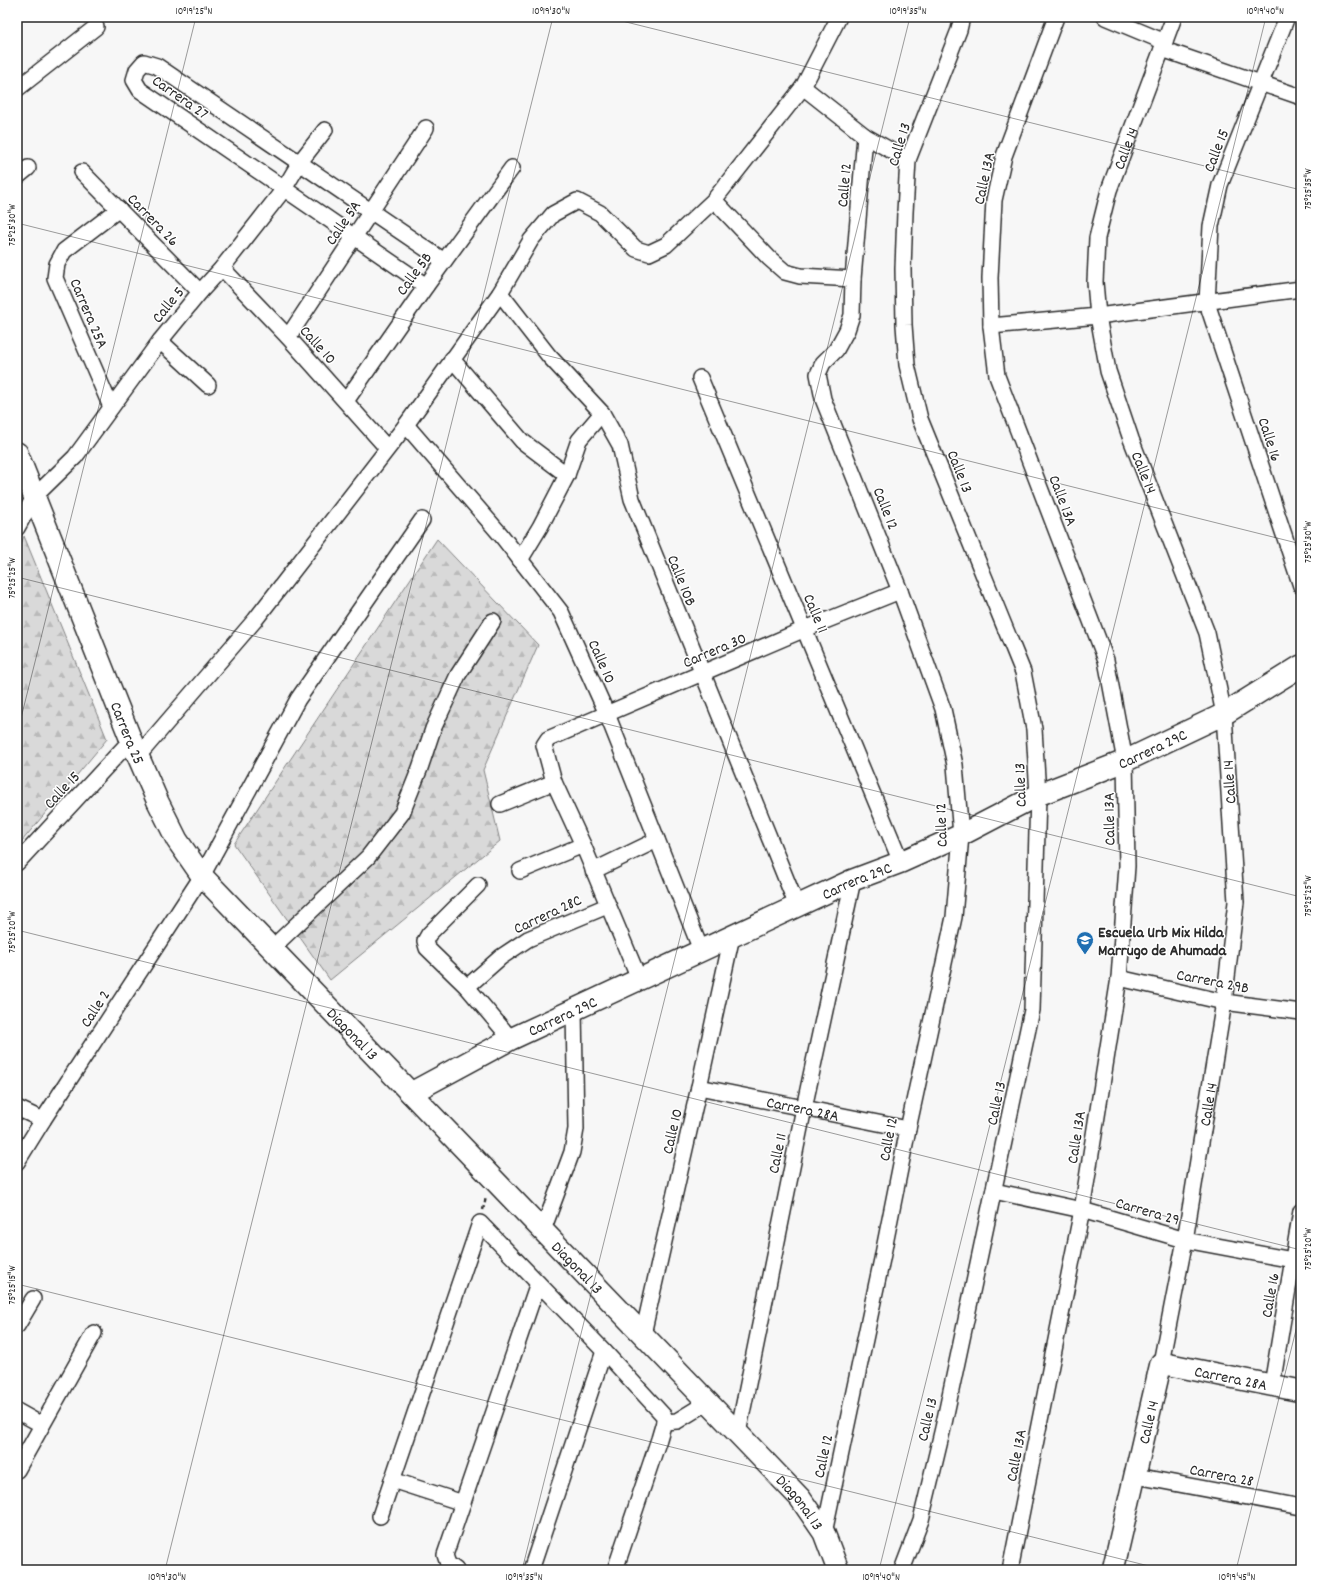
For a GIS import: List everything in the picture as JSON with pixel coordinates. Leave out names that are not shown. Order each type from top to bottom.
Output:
[{"type":"street","points":[[839,17],[803,87],[714,200],[769,258],[785,272],[800,276],[853,278]]},
{"type":"street","name":"Calle 13","points":[[902,1570],[921,1520],[943,1428],[1032,1010],[1038,795],[1034,729],[1024,672],[920,419],[907,365],[904,325],[903,269],[908,160],[962,17]]},
{"type":"street","name":"Calle 13A","points":[[1010,1570],[1082,1210],[1119,978],[1127,866],[1125,761],[1106,660],[997,376],[991,326],[990,278],[994,200],[1004,156],[1056,17]]},
{"type":"street","points":[[1105,17],[1164,46],[1260,84],[1301,97]]},
{"type":"street","name":"Calle 14","points":[[1113,1570],[1161,1363],[1185,1240],[1224,1002],[1236,902],[1224,714],[1207,633],[1131,439],[1108,371],[1098,316],[1095,282],[1097,238],[1108,190],[1174,17]]},
{"type":"street","name":"Calle 15","points":[[1207,302],[1211,226],[1220,185],[1287,17]]},
{"type":"street","points":[[17,90],[96,27]]},
{"type":"street","name":"Carrera 27","points":[[426,286],[140,90],[134,80],[137,70],[144,62],[157,66],[444,261]]},
{"type":"street","points":[[803,87],[865,136],[908,160]]},
{"type":"street","name":"Calle 5A","points":[[288,336],[426,128]]},
{"type":"street","name":"Calle 5","points":[[17,528],[34,497],[75,457],[160,341],[200,292],[222,268],[284,189],[300,162],[325,130]]},
{"type":"street","name":"Calle 12","points":[[824,1533],[908,1128],[954,917],[961,835],[955,765],[942,710],[900,591],[823,399],[818,374],[823,363],[836,350],[847,330],[852,315],[853,278],[865,136]]},
{"type":"street","name":"Calle 5B","points":[[346,401],[426,286],[512,168]]},
{"type":"street","name":"Carrera 26","points":[[82,172],[200,292]]},
{"type":"street","name":"Calle 15","points":[[17,863],[135,748],[255,620],[406,425],[500,293],[531,240],[553,214],[577,201],[600,213],[636,249],[649,253],[666,245],[714,200]]},
{"type":"street","name":"Carrera 25A","points":[[111,407],[55,278],[57,264],[64,251],[119,209]]},
{"type":"street","name":"Calle 10","points":[[222,268],[288,336],[387,448]]},
{"type":"street","points":[[991,326],[1098,316],[1301,289]]},
{"type":"street","name":"Calle 10B","points":[[500,293],[549,356],[602,413],[620,445],[632,499],[797,906]]},
{"type":"street","name":"Calle 16","points":[[1207,302],[1301,586]]},
{"type":"street","points":[[160,341],[208,385]]},
{"type":"street","points":[[452,359],[522,441],[567,475]]},
{"type":"street","name":"Calle 11","points":[[700,378],[901,862]]},
{"type":"street","points":[[520,560],[540,527],[567,475],[579,440],[602,413]]},
{"type":"street","name":"Calle 10","points":[[406,425],[501,535],[561,612],[607,714],[701,950]]},
{"type":"street","name":"Carrera 25","points":[[17,453],[135,748],[158,802],[177,840],[202,876],[299,976]]},
{"type":"street","name":"Calle 2","points":[[17,1162],[42,1120],[202,876],[298,699],[422,520]]},
{"type":"street","name":"Carrera 30","points":[[554,782],[544,745],[548,739],[805,629],[900,591]]},
{"type":"street","points":[[272,948],[368,857],[402,813],[420,768],[432,729],[458,675],[493,621]]},
{"type":"street","name":"Carrera 29C","points":[[411,1092],[511,1039],[574,1009],[853,880],[901,862],[961,835],[1038,795],[1125,761],[1224,714],[1301,666]]},
{"type":"street","points":[[500,804],[554,782],[583,845],[607,906],[639,979]]},
{"type":"street","points":[[593,871],[657,840]]},
{"type":"street","points":[[520,871],[583,845]]},
{"type":"street","name":"Calle 11","points":[[738,1433],[804,1108],[853,880]]},
{"type":"street","points":[[478,886],[429,934],[425,941],[427,948],[467,987],[511,1039]]},
{"type":"street","name":"Carrera 28C","points":[[467,987],[501,958],[528,939],[607,906]]},
{"type":"street","name":"Calle 10","points":[[643,1334],[732,936]]},
{"type":"street","name":"Diagonal 13","points":[[299,976],[800,1498],[824,1533],[838,1570]]},
{"type":"street","name":"Carrera 29B","points":[[1119,978],[1224,1002],[1301,1012]]},
{"type":"street","points":[[543,1230],[572,1152],[576,1129],[574,1009]]},
{"type":"street","name":"Carrera 28A","points":[[699,1087],[908,1128]]},
{"type":"street","points":[[17,1108],[42,1120]]},
{"type":"street","name":"Carrera 29","points":[[994,1191],[1082,1210],[1185,1240],[1293,1260]]},
{"type":"street","name":"Calle 16","points":[[1272,1385],[1295,1286],[1293,1260],[1301,1211]]},
{"type":"street","points":[[380,1516],[480,1222],[664,1416],[664,1422],[615,1570]]},
{"type":"street","points":[[456,1570],[448,1564],[446,1555],[538,1282]]},
{"type":"street","points":[[17,1326],[33,1299]]},
{"type":"street","points":[[17,1470],[94,1333]]},
{"type":"street","points":[[531,1570],[604,1351]]},
{"type":"street","name":"Carrera 28A","points":[[1161,1363],[1301,1391]]},
{"type":"street","points":[[664,1422],[677,1421],[708,1402]]},
{"type":"street","points":[[17,1410],[42,1425]]},
{"type":"street","name":"Carrera 28","points":[[1136,1476],[1301,1508]]},
{"type":"street","points":[[392,1480],[463,1503]]},
{"type":"green space","points":[[24,536],[107,739],[17,847],[17,555]]},
{"type":"green space","points":[[437,539],[538,645],[483,770],[500,841],[330,980],[234,844]]},
{"type":"place","name":"Escuela Urb Mix Hilda Marrugo de Ahumada","points":[[1085,955]]}]
